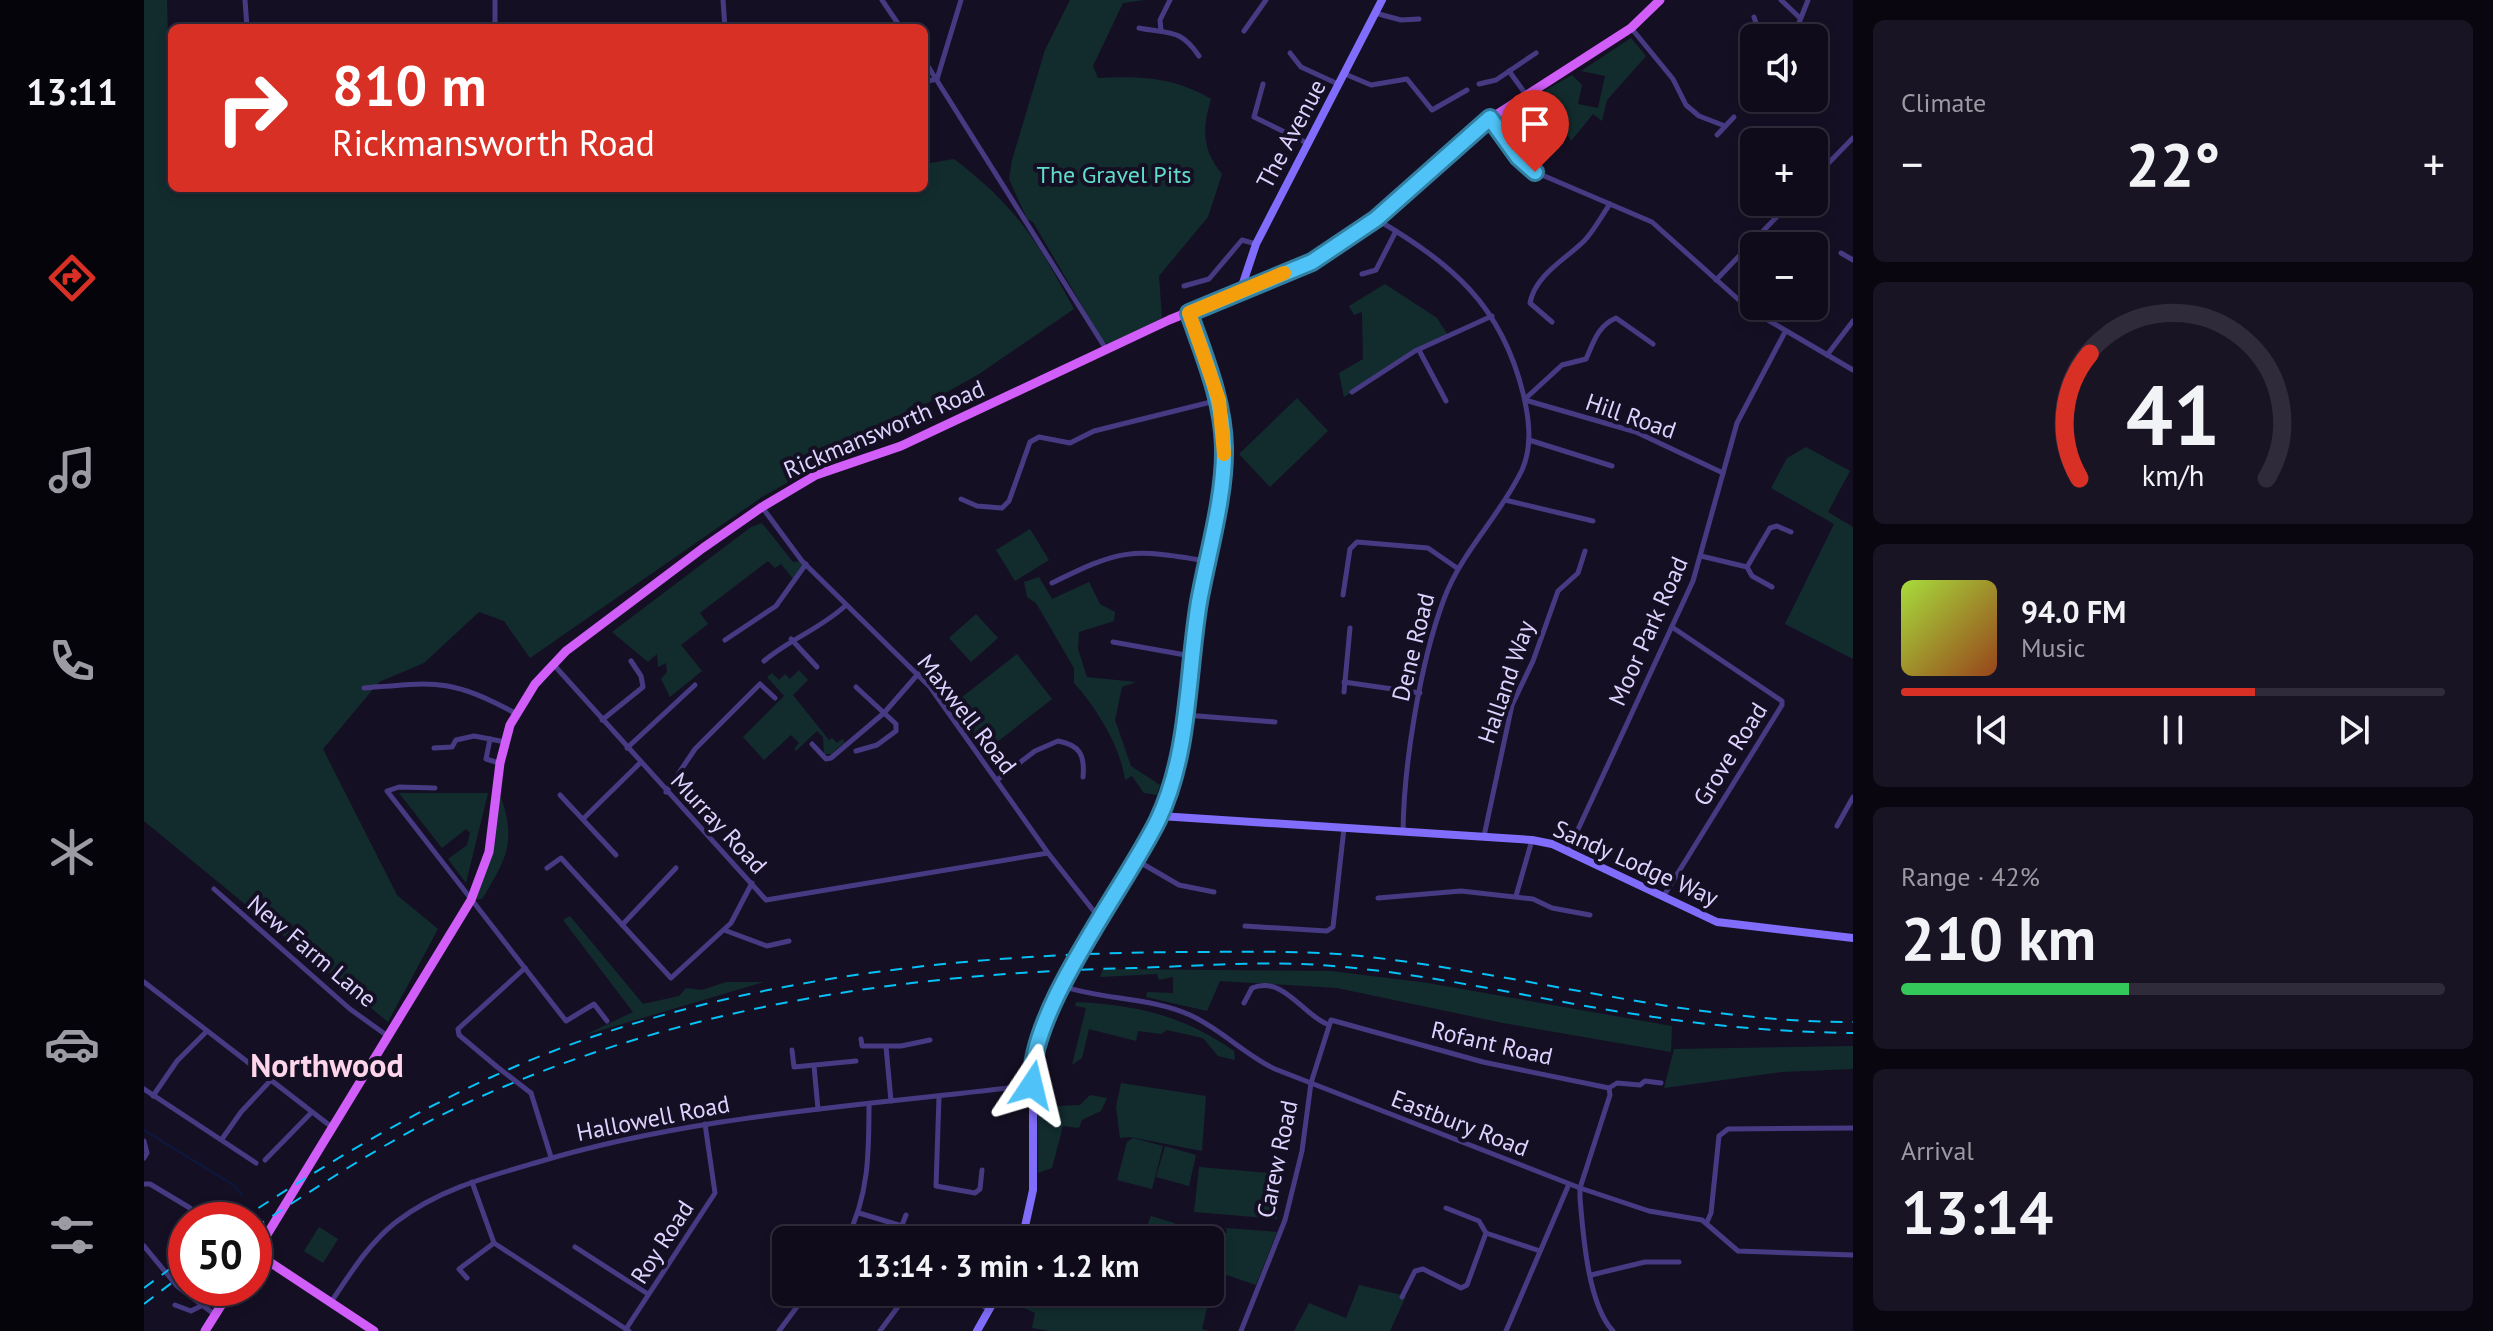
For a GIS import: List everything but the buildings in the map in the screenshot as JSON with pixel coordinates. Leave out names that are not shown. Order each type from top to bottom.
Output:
[{"type":"main road","name":"Rickmansworth Road","points":[[272,1227],[471,900],[483,872],[493,832],[500,763],[515,713],[553,664],[762,507],[816,475],[901,446],[1106,349],[1241,289],[1312,262],[1376,219],[1490,118],[1631,28],[1653,2]]},
{"type":"main road","points":[[272,1266],[374,1331]]},
{"type":"main road","points":[[205,1331],[221,1306]]},
{"type":"street","points":[[245,0],[247,24]]},
{"type":"street","points":[[495,0],[495,24]]},
{"type":"street","points":[[723,0],[725,24]]},
{"type":"street","points":[[882,0],[898,24]]},
{"type":"street","points":[[937,79],[961,0]]},
{"type":"street","points":[[1161,30],[1160,20],[1170,0]]},
{"type":"street","points":[[1244,31],[1266,0]]},
{"type":"street","name":"The Avenue","points":[[1241,289],[1256,244],[1382,0]]},
{"type":"street","points":[[1781,0],[1799,17]]},
{"type":"street","points":[[1797,24],[1808,0]]},
{"type":"street","points":[[1375,13],[1401,20],[1419,19]]},
{"type":"street","points":[[1754,17],[1756,24]]},
{"type":"street","points":[[1139,28],[1161,30],[1188,40],[1199,56]]},
{"type":"street","points":[[1631,28],[1673,79],[1686,105],[1699,116],[1725,126]]},
{"type":"street","points":[[1290,53],[1301,67],[1340,84]]},
{"type":"street","points":[[1479,84],[1496,80],[1536,53]]},
{"type":"street","points":[[928,66],[1106,349]]},
{"type":"street","points":[[1509,71],[1527,97]]},
{"type":"street","points":[[1345,74],[1371,85],[1407,79],[1432,110],[1467,90]]},
{"type":"street","points":[[928,81],[937,79]]},
{"type":"street","points":[[1263,84],[1254,117],[1308,144]]},
{"type":"street","points":[[1717,135],[1734,117]]},
{"type":"street","points":[[1490,118],[1518,157],[1535,172],[1659,227],[1749,309],[1853,370]]},
{"type":"street","points":[[1828,164],[1853,138]]},
{"type":"street","points":[[1552,322],[1530,303],[1530,297],[1537,285],[1585,240],[1610,204]]},
{"type":"street","points":[[1716,280],[1778,216]]},
{"type":"street","name":"Dene Road","points":[[1376,219],[1440,260],[1481,298],[1506,338],[1525,400],[1529,440],[1523,466],[1505,500],[1458,568],[1435,623],[1420,693],[1403,831]]},
{"type":"street","points":[[1362,274],[1376,270],[1396,231]]},
{"type":"street","points":[[1184,286],[1209,279],[1242,240],[1256,244]]},
{"type":"street","points":[[1841,253],[1853,260]]},
{"type":"street","points":[[1025,1226],[1033,1190],[1032,1085],[1037,1052],[1061,986],[1160,816],[1178,768],[1191,656],[1224,449],[1219,400],[1189,313]]},
{"type":"street","points":[[1352,392],[1415,351],[1420,352],[1492,316]]},
{"type":"street","points":[[1525,400],[1562,365],[1586,359],[1601,326],[1616,318],[1653,344]]},
{"type":"street","points":[[1827,355],[1853,321]]},
{"type":"street","name":"Moor Park Road","points":[[1567,852],[1672,627],[1701,556],[1747,399],[1785,332]]},
{"type":"street","points":[[1420,352],[1446,401]]},
{"type":"street","points":[[961,499],[977,506],[1002,508],[1009,501],[1030,442],[1039,437],[1070,443],[1094,431],[1219,400]]},
{"type":"street","name":"Hill Road","points":[[1525,400],[1636,432],[1723,473]]},
{"type":"street","points":[[1529,440],[1612,466]]},
{"type":"street","points":[[1505,500],[1593,521]]},
{"type":"street","name":"Maxwell Road","points":[[762,507],[806,564],[845,606],[918,674],[1100,919]]},
{"type":"street","points":[[1747,567],[1770,528],[1777,526],[1791,532]]},
{"type":"street","points":[[1343,595],[1350,549],[1357,542],[1428,548],[1458,568]]},
{"type":"street","points":[[1052,583],[1101,559],[1140,551],[1206,561]]},
{"type":"street","name":"Halland Way","points":[[1484,836],[1512,705],[1533,661],[1558,591],[1578,573],[1585,551]]},
{"type":"street","points":[[1701,556],[1747,567],[1752,576],[1772,587]]},
{"type":"street","points":[[725,640],[776,606],[806,564]]},
{"type":"street","points":[[764,661],[791,639],[828,623],[845,606]]},
{"type":"street","name":"Grove Road","points":[[1662,898],[1782,705],[1782,701],[1672,627]]},
{"type":"street","points":[[1344,692],[1350,628]]},
{"type":"street","points":[[791,639],[817,667]]},
{"type":"street","points":[[1113,642],[1191,656]]},
{"type":"street","points":[[602,720],[643,687],[641,676],[631,661]]},
{"type":"street","name":"Murray Road","points":[[553,664],[766,900],[1048,853]]},
{"type":"street","points":[[812,744],[826,759],[831,758],[884,713],[918,674]]},
{"type":"street","points":[[364,688],[437,682],[468,688],[515,713]]},
{"type":"street","points":[[1344,682],[1420,693]]},
{"type":"street","points":[[666,792],[695,749],[760,684],[775,698]]},
{"type":"street","points":[[627,748],[695,685]]},
{"type":"street","points":[[856,687],[896,724],[896,731],[877,745],[856,751]]},
{"type":"street","points":[[1184,715],[1275,722]]},
{"type":"street","points":[[434,748],[452,747],[456,740],[474,736],[505,742]]},
{"type":"street","points":[[490,739],[486,759],[500,763]]},
{"type":"street","points":[[997,780],[1035,751],[1058,741],[1081,752],[1085,759],[1083,777]]},
{"type":"street","points":[[584,818],[640,763]]},
{"type":"street","points":[[435,788],[399,787],[387,791],[566,1021],[594,1004],[607,1021]]},
{"type":"street","points":[[560,795],[616,855]]},
{"type":"street","points":[[1837,826],[1853,797]]},
{"type":"street","points":[[1160,816],[1403,831]]},
{"type":"street","points":[[1245,926],[1327,931],[1333,927],[1344,828]]},
{"type":"street","name":"Sandy Lodge Way","points":[[1403,831],[1532,840],[1567,852],[1723,924],[1853,938]]},
{"type":"street","points":[[1516,896],[1532,840]]},
{"type":"street","points":[[547,868],[561,858],[671,978],[724,930],[752,883]]},
{"type":"street","points":[[1136,860],[1179,885],[1214,892]]},
{"type":"street","points":[[622,925],[676,868]]},
{"type":"street","name":"New Farm Lane","points":[[214,889],[350,1009],[389,1038]]},
{"type":"street","points":[[1378,898],[1427,896],[1449,890],[1516,896],[1563,911],[1590,915]]},
{"type":"street","points":[[724,930],[730,935],[767,946],[789,941]]},
{"type":"street","points":[[525,968],[458,1029],[463,1039],[531,1093],[551,1157]]},
{"type":"street","points":[[144,982],[333,1128]]},
{"type":"street","name":"Eastbury Road","points":[[1061,986],[1080,993],[1178,1010],[1210,1026],[1248,1056],[1311,1083],[1580,1188],[1649,1211],[1707,1222]]},
{"type":"street","points":[[1244,1003],[1252,988],[1272,986],[1327,1024],[1311,1083]]},
{"type":"street","name":"Rofant Road","points":[[1327,1024],[1334,1020],[1483,1062],[1609,1088]]},
{"type":"street","points":[[153,1096],[177,1061],[207,1031]]},
{"type":"street","points":[[861,1039],[862,1046],[886,1047],[930,1040]]},
{"type":"street","points":[[886,1047],[891,1101]]},
{"type":"street","points":[[792,1050],[794,1067],[856,1061]]},
{"type":"street","points":[[814,1066],[818,1109]]},
{"type":"street","points":[[222,1139],[241,1112],[271,1080]]},
{"type":"street","name":"Carew Road","points":[[1241,1331],[1287,1213],[1302,1151],[1311,1083]]},
{"type":"street","points":[[1613,1331],[1603,1314],[1591,1275],[1582,1229],[1580,1188],[1610,1095],[1609,1088],[1617,1083],[1661,1083]]},
{"type":"street","name":"Hallowell Road","points":[[331,1302],[361,1260],[396,1223],[440,1195],[551,1157],[705,1124],[1032,1085]]},
{"type":"street","points":[[144,1089],[256,1163]]},
{"type":"street","points":[[939,1097],[936,1186],[975,1193],[980,1189],[982,1170]]},
{"type":"street","points":[[853,1226],[859,1213],[869,1166],[869,1104]]},
{"type":"street","points":[[265,1160],[312,1112]]},
{"type":"street","name":"Roy Road","points":[[628,1330],[648,1294],[715,1193],[705,1124]]},
{"type":"street","points":[[1853,1128],[1728,1129],[1719,1136],[1711,1213],[1707,1222],[1730,1247],[1744,1253],[1853,1255]]},
{"type":"street","points":[[144,1141],[147,1153],[144,1158]]},
{"type":"street","points":[[472,1182],[494,1243],[628,1330]]},
{"type":"street","points":[[144,1184],[150,1184],[180,1202]]},
{"type":"street","points":[[1506,1331],[1569,1184]]},
{"type":"street","points":[[1446,1208],[1479,1221],[1486,1233],[1540,1251]]},
{"type":"street","points":[[859,1213],[902,1226],[906,1215]]},
{"type":"street","points":[[1402,1297],[1415,1271],[1423,1269],[1461,1288],[1467,1285],[1486,1233]]},
{"type":"street","points":[[467,1278],[459,1269],[494,1243]]},
{"type":"street","points":[[144,1246],[168,1275]]},
{"type":"street","points":[[575,1247],[648,1294]]},
{"type":"street","points":[[1591,1275],[1645,1262],[1679,1262]]},
{"type":"street","points":[[178,1306],[191,1311],[202,1306],[215,1315]]},
{"type":"street","points":[[779,1331],[798,1306]]},
{"type":"street","points":[[880,1331],[899,1306]]},
{"type":"street","points":[[983,1306],[990,1310]]},
{"type":"street","points":[[977,1331],[992,1306]]},
{"type":"green space","points":[[144,0],[167,0],[168,192],[928,192],[928,163],[954,159],[1010,209],[1037,244],[1074,309],[979,374],[762,497],[530,658],[504,621],[479,612],[424,663],[379,682],[323,749],[397,895],[438,929],[388,1022],[144,821]]},
{"type":"green space","name":"The Gravel Pits","points":[[1070,0],[1145,0],[1123,3],[1093,66],[1098,78],[1128,77],[1170,82],[1211,99],[1205,130],[1207,148],[1222,174],[1208,217],[1159,276],[1162,318],[1112,345],[1104,343],[1033,222],[1027,219],[1009,179],[1045,50]]},
{"type":"green space","points":[[1631,38],[1646,56],[1607,100],[1602,121],[1593,114],[1571,141],[1544,91],[1572,75],[1582,85],[1578,104],[1598,108],[1605,76],[1581,71]]},
{"type":"green space","points":[[1385,284],[1437,318],[1449,337],[1415,351],[1344,397],[1339,373],[1363,359],[1362,312],[1354,315],[1349,306]]},
{"type":"green space","points":[[1297,398],[1328,431],[1270,487],[1239,454]]},
{"type":"green space","points":[[1806,447],[1850,471],[1828,512],[1853,527],[1853,659],[1785,624],[1834,524],[1771,488],[1787,458]]},
{"type":"green space","points":[[762,523],[793,562],[806,564],[794,580],[781,564],[775,568],[768,561],[700,613],[708,624],[681,645],[702,671],[670,697],[661,679],[667,672],[666,663],[658,667],[657,654],[648,662],[612,632],[751,527]]},
{"type":"green space","points":[[1030,529],[1049,560],[1015,581],[996,550]]},
{"type":"green space","points":[[1039,577],[1052,599],[1089,582],[1100,604],[1115,612],[1114,621],[1079,632],[1078,649],[1087,677],[1136,682],[1122,687],[1115,720],[1131,766],[1160,785],[1157,795],[1144,793],[1132,776],[1125,780],[1123,767],[1106,728],[1074,683],[1074,668],[1036,603],[1027,597],[1024,582]]},
{"type":"green space","points":[[976,614],[998,638],[971,662],[949,638]]},
{"type":"green space","points":[[1017,654],[1052,699],[987,750],[952,705]]},
{"type":"green space","points":[[799,670],[808,680],[793,695],[829,740],[832,738],[837,743],[842,739],[845,742],[831,754],[824,754],[823,737],[817,731],[796,751],[794,749],[799,743],[791,735],[764,760],[743,737],[784,696],[767,677],[772,673],[779,680],[785,674],[790,679]]},
{"type":"green space","points":[[498,789],[507,821],[507,846],[499,870],[482,899],[471,900],[483,872]]},
{"type":"green space","points":[[399,793],[488,793],[466,883],[448,859],[467,845],[470,833],[466,829],[442,848]]},
{"type":"green space","points":[[570,916],[643,1004],[679,996],[686,988],[702,990],[726,982],[764,982],[585,1035],[633,1012],[563,920]]},
{"type":"green space","points":[[1103,969],[1331,971],[1428,983],[1672,1026],[1671,1052],[1503,1023],[1337,988],[1220,981],[1207,1011],[1146,997],[1147,992],[1173,993],[1173,977],[1159,980],[1157,974],[1100,977]]},
{"type":"green space","points":[[1076,1002],[1160,1014],[1215,1039],[1234,1051],[1235,1060],[1218,1056],[1203,1038],[1167,1030],[1161,1034],[1138,1031],[1136,1041],[1089,1029],[1082,1058],[1072,1065],[1086,1008],[1075,1006]]},
{"type":"green space","points":[[1853,1046],[1853,1069],[1781,1072],[1664,1088],[1674,1049]]},
{"type":"green space","points":[[1121,1083],[1206,1096],[1202,1151],[1130,1137],[1120,1138],[1116,1107]]},
{"type":"green space","points":[[1090,1095],[1107,1098],[1101,1111],[1082,1120],[1079,1128],[1063,1126],[1052,1168],[1038,1173],[1037,1107],[1080,1105]]},
{"type":"green space","points":[[1133,1138],[1163,1146],[1152,1189],[1117,1180],[1127,1142]]},
{"type":"green space","points":[[1165,1146],[1196,1155],[1189,1186],[1156,1177]]},
{"type":"green space","points":[[1199,1167],[1281,1174],[1277,1219],[1194,1212]]},
{"type":"green space","points":[[1151,1216],[1178,1226],[1147,1226]]},
{"type":"green space","points":[[319,1227],[338,1239],[323,1263],[304,1251]]},
{"type":"green space","points":[[1226,1228],[1277,1232],[1256,1285],[1224,1274],[1224,1233],[1227,1233]]},
{"type":"green space","points":[[1359,1285],[1406,1296],[1390,1331],[1294,1331],[1309,1303],[1346,1318]]},
{"type":"green space","points":[[1019,1306],[1208,1306],[1202,1329],[1209,1331],[1050,1331],[1032,1328],[1035,1313]]},
{"type":"waterway","points":[[144,1130],[235,1186],[242,1195]]},
{"type":"railway","points":[[268,1202],[409,1118],[543,1055],[661,1016],[734,997],[884,971],[1111,953],[1324,953],[1431,965],[1731,1015],[1853,1022]]},
{"type":"railway","points":[[272,1217],[413,1130],[469,1102],[549,1069],[629,1041],[712,1019],[879,987],[1049,971],[1308,964],[1414,976],[1679,1021],[1853,1033]]},
{"type":"railway","points":[[144,1288],[168,1270]]},
{"type":"railway","points":[[144,1304],[168,1286]]},
{"type":"slow traffic","points":[[1224,454],[1219,400],[1189,313],[1284,273]]},
{"type":"district","name":"Northwood","points":[[327,1065]]},
{"type":"route","points":[[1032,1085],[1037,1052],[1052,1005],[1156,823],[1178,768],[1188,673],[1224,449],[1219,400],[1189,313],[1312,262],[1376,219],[1490,118],[1507,144],[1535,172]]}]
